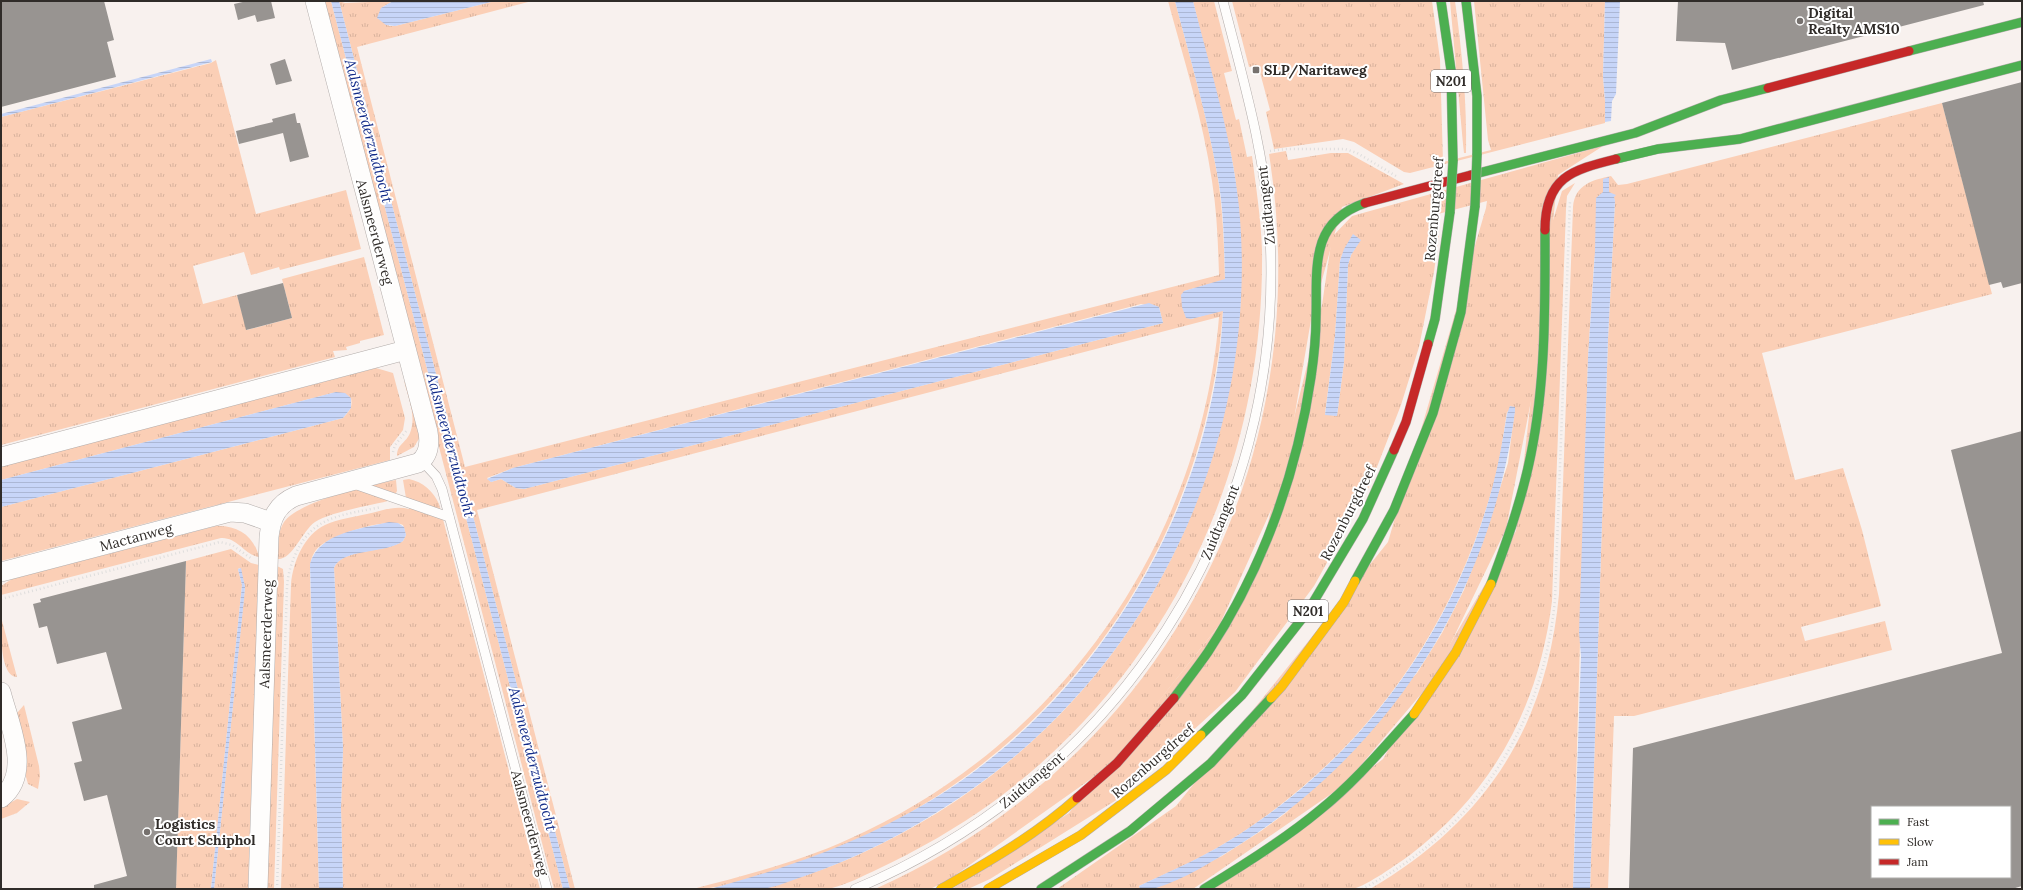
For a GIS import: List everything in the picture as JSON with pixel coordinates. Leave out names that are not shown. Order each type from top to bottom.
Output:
[{"type":"highway","name":"Rozenburgdreef","points":[[988,889],[1038,862],[1102,822],[1176,763],[1241,698],[1276,656],[1308,613],[1331,577],[1364,517],[1405,421],[1421,371],[1436,312],[1443,274],[1450,212],[1453,161],[1450,70],[1441,1]]},
{"type":"highway","name":"N201","points":[[1041,889],[1101,852],[1172,798],[1215,760],[1250,723],[1286,682],[1340,608],[1372,555],[1394,511],[1420,452],[1438,402],[1460,314],[1470,256],[1475,206],[1477,96],[1466,1]]},
{"type":"highway","points":[[942,889],[991,862],[1017,845],[1056,817],[1095,784],[1134,747],[1162,716],[1217,639],[1240,598],[1259,558],[1278,511],[1294,462],[1314,358],[1318,263],[1322,242],[1331,225],[1340,216],[1349,209],[1364,203],[1635,133],[1721,100],[2022,22]]},
{"type":"highway","points":[[1204,889],[1253,861],[1279,844],[1336,798],[1361,775],[1399,732],[1436,683],[1457,650],[1483,602],[1509,537],[1531,455],[1542,374],[1545,217],[1548,199],[1558,183],[1574,172],[1617,159],[1658,149],[1740,139],[2022,65]]},
{"type":"street","name":"Aalsmeerderweg","points":[[258,889],[271,522],[274,513],[281,505],[292,497],[422,461],[428,451],[428,436],[315,1]]},
{"type":"street","points":[[1,457],[406,350]]},
{"type":"street","name":"Mactanweg","points":[[1,572],[230,512],[245,513],[271,522]]},
{"type":"street","points":[[1,692],[18,764],[14,783],[1,798]]},
{"type":"lane","name":"Zuidtangent","points":[[855,889],[902,868],[962,834],[1014,797],[1049,768],[1088,730],[1133,678],[1169,626],[1190,590],[1219,530],[1248,446],[1263,374],[1270,304],[1271,253],[1266,192],[1260,153],[1223,1]]},
{"type":"lane","name":"Aalsmeerderweg","points":[[422,461],[432,471],[439,482],[547,889]]},
{"type":"lane","points":[[349,482],[449,517]]},
{"type":"path","points":[[1260,153],[1285,148],[1330,149]]},
{"type":"path","points":[[1362,889],[1397,869],[1421,852],[1468,807],[1490,779],[1509,749],[1521,727],[1538,687],[1552,627],[1555,599],[1571,198]]},
{"type":"path","points":[[397,469],[394,454],[395,446],[406,434],[409,425]]},
{"type":"path","name":"Aalsmeerderweg","points":[[277,889],[287,587],[291,564],[303,540],[316,526],[328,520],[390,504],[399,500]]},
{"type":"path","name":"Mactanweg","points":[[1,599],[219,542],[232,545]]},
{"type":"green space","points":[[323,1],[331,1],[563,889],[554,889]]},
{"type":"green space","points":[[339,1],[345,3],[393,1],[381,8],[389,26],[395,26],[495,1],[532,1],[357,47],[465,467],[1219,275],[1214,193],[1204,135],[1168,1],[1175,1],[1213,151],[1222,213],[1225,267],[1225,280],[1184,291],[1191,319],[1223,310],[1210,400],[1185,486],[1149,567],[1101,642],[1043,709],[977,768],[902,817],[820,855],[774,872],[724,886],[693,889],[811,855],[849,839],[924,799],[992,751],[1053,693],[1105,629],[1149,558],[1183,481],[1206,401],[1219,317],[477,510],[575,889],[570,889]],"holes":[[[1141,304],[1159,307],[1163,323],[524,489],[516,488],[501,479],[491,482],[487,478],[513,468]]]},
{"type":"green space","points":[[1193,1],[1214,1],[1232,71],[1224,73],[1236,120],[1239,119],[1247,157],[1252,156],[1262,250],[1259,331],[1246,410],[1225,486],[1195,559],[1157,628],[1110,692],[1056,750],[993,802],[951,830],[908,854],[855,880],[826,889],[763,889],[799,878],[858,855],[937,813],[1009,762],[1071,702],[1125,636],[1169,562],[1204,483],[1227,399],[1241,300],[1238,203],[1234,168]]},
{"type":"green space","points":[[1232,1],[1432,1],[1440,59],[1443,162],[1491,150],[1488,140],[1474,1],[1605,1],[1603,76],[1605,123],[1410,173],[1404,172],[1354,142],[1343,139],[1274,149],[1266,112],[1270,110],[1258,65],[1249,67]]},
{"type":"green space","points":[[1450,1],[1455,1],[1462,58],[1466,115],[1466,153],[1464,153],[1463,144]]},
{"type":"green space","points":[[216,60],[256,214],[346,190],[361,249],[280,270],[279,267],[251,275],[244,252],[193,266],[203,304],[237,295],[247,330],[292,318],[282,279],[364,257],[384,335],[360,341],[360,343],[346,347],[347,350],[333,351],[335,357],[1,445],[1,117],[211,63]]},
{"type":"green space","points":[[1942,103],[1992,294],[1762,353],[1795,480],[1843,468],[1862,530],[1881,606],[1801,627],[1805,641],[1885,621],[1892,650],[1634,716],[1614,716],[1608,889],[1590,889],[1608,339],[1615,201],[1612,195],[1603,192],[1594,263],[1588,358],[1573,889],[1370,889],[1411,863],[1446,833],[1477,801],[1503,766],[1524,728],[1541,687],[1552,642],[1559,594],[1573,207],[1574,199],[1577,193],[1586,184],[1611,176],[1618,185],[1627,184]]},
{"type":"green space","points":[[1603,146],[1558,175],[1537,370],[1506,529],[1433,680],[1344,785],[1193,889],[1154,889],[1222,856],[1287,812],[1417,673],[1442,633],[1464,590],[1485,535],[1508,463],[1515,408],[1507,412],[1493,486],[1476,539],[1454,590],[1428,638],[1398,683],[1365,726],[1327,765],[1285,801],[1240,834],[1228,842],[1178,868],[1139,886],[1140,889],[1057,889],[1176,806],[1388,542],[1487,201],[1438,214],[1437,224],[1439,234],[1434,272],[1419,347],[1401,405],[1370,485],[1314,586],[1235,692],[1118,799],[990,879],[968,889],[952,889],[1069,813],[1253,583],[1322,305],[1332,237],[1352,216]],"holes":[[[1360,240],[1351,255],[1348,265],[1344,362],[1337,416],[1325,414],[1335,336],[1340,261],[1342,255]]]},
{"type":"green space","points":[[1286,151],[1288,160],[1331,153],[1348,153],[1404,184],[1342,207],[1311,320],[1283,483],[1220,624],[1105,769],[947,881],[930,889],[875,889],[977,833],[1065,763],[1139,682],[1199,590],[1242,489],[1269,382],[1278,270],[1269,154]]},
{"type":"green space","points":[[1575,183],[1567,196],[1566,209],[1552,601],[1546,639],[1536,676],[1524,711],[1508,743],[1488,774],[1466,803],[1440,830],[1410,855],[1382,874],[1359,887],[1353,889],[1214,889],[1383,759],[1516,531],[1550,230],[1562,191]]},
{"type":"green space","points":[[376,368],[393,373],[405,418],[403,430],[390,447],[390,460],[1,561],[1,507],[343,418],[351,407],[351,398],[336,392],[1,480],[1,466]]},
{"type":"green space","points":[[404,381],[409,391],[420,437],[414,447],[397,456],[398,449],[410,433],[413,420]]},
{"type":"green space","points":[[409,479],[419,482],[427,488],[434,495],[439,504],[540,889],[343,889],[341,808],[343,749],[334,568],[338,562],[345,557],[396,545],[403,541],[406,535],[403,525],[395,523],[357,529],[332,539],[316,550],[311,559],[310,574],[319,889],[281,889],[291,584],[294,567],[301,550],[311,535],[325,525],[388,509],[409,509],[411,501],[406,498],[403,480]]},
{"type":"green space","points":[[396,480],[397,491],[392,500],[322,518],[310,526],[292,551],[282,558],[277,559],[280,531],[284,522],[292,514],[304,507],[336,495]]},
{"type":"green space","points":[[216,526],[231,527],[244,533],[253,543],[259,557],[249,553],[232,540],[221,538],[1,595],[1,586],[12,579]]},
{"type":"green space","points":[[231,549],[251,563],[259,565],[248,889],[214,889],[245,587],[240,568],[238,569],[242,585],[211,889],[176,889],[186,561]]},
{"type":"green space","points":[[277,566],[283,569],[284,582],[274,889],[267,889]]},
{"type":"green space","points":[[1,617],[17,677],[11,675],[4,662]]},
{"type":"green space","points":[[24,705],[39,766],[40,776],[38,789],[28,784],[26,777],[26,756],[17,713]]},
{"type":"green space","points":[[17,799],[30,802],[17,813],[1,819],[1,808]]},
{"type":"water","name":"Aalsmeerderzuidtocht","points":[[331,1],[339,1],[570,889],[563,889]]},
{"type":"water","points":[[393,1],[495,1],[395,26],[386,25],[377,18],[381,8]]},
{"type":"water","points":[[1175,1],[1193,1],[1226,129],[1236,181],[1239,207],[1241,294],[1232,379],[1211,462],[1180,541],[1139,615],[1088,684],[1028,745],[959,798],[922,822],[883,843],[823,870],[763,889],[710,889],[796,863],[851,841],[904,816],[930,801],[990,759],[1045,709],[1094,653],[1136,591],[1171,524],[1197,455],[1215,383],[1223,311],[1191,319],[1186,318],[1182,307],[1181,295],[1184,291],[1225,279],[1224,239],[1217,173],[1203,108]]},
{"type":"water","points":[[1605,1],[1620,1],[1616,94],[1612,101],[1611,121],[1605,122],[1603,76]]},
{"type":"water","points":[[211,59],[212,62],[1,117],[1,114]]},
{"type":"water","points":[[1609,177],[1609,192],[1616,195],[1614,197],[1608,339],[1590,889],[1573,889],[1581,656],[1579,633],[1588,358],[1595,251],[1596,198],[1603,192],[1603,179]]},
{"type":"water","points":[[1353,234],[1361,240],[1351,255],[1348,265],[1344,362],[1337,416],[1325,415],[1335,336],[1340,261],[1344,249]]},
{"type":"water","points":[[1149,303],[1159,307],[1163,323],[524,489],[516,488],[501,479],[491,482],[487,479],[513,468]]},
{"type":"water","points":[[336,392],[345,393],[351,398],[351,408],[343,418],[1,507],[1,480]]},
{"type":"water","points":[[1510,406],[1515,407],[1515,411],[1503,477],[1484,541],[1458,601],[1426,659],[1388,712],[1343,761],[1294,806],[1239,845],[1199,869],[1178,880],[1156,888],[1140,889],[1139,886],[1228,842],[1285,802],[1326,766],[1365,726],[1399,684],[1429,638],[1455,589],[1476,538],[1493,485],[1507,414]]},
{"type":"water","points":[[389,522],[398,523],[404,527],[406,535],[403,541],[386,548],[345,557],[338,562],[334,568],[343,749],[341,808],[343,889],[319,889],[310,564],[315,553],[322,545],[332,538],[354,530]]},
{"type":"water","points":[[241,568],[245,587],[244,599],[214,889],[211,889],[242,585],[238,569]]},
{"type":"building","points":[[1,1],[104,1],[114,40],[107,42],[116,77],[1,107]]},
{"type":"building","points":[[247,1],[271,1],[275,18],[257,22],[255,15],[238,20],[234,4]]},
{"type":"building","name":"Digital Realty AMS10","points":[[1678,1],[1983,1],[1984,5],[1732,70],[1725,43],[1676,41]]},
{"type":"building","points":[[285,59],[292,81],[276,85],[270,64]]},
{"type":"building","points":[[2022,82],[2022,283],[2003,288],[2001,282],[1989,285],[1942,103]]},
{"type":"building","points":[[295,113],[297,123],[300,123],[309,157],[290,162],[283,133],[239,144],[236,131],[273,122],[272,119]]},
{"type":"building","points":[[283,283],[292,318],[246,330],[237,295]]},
{"type":"building","points":[[2022,431],[2022,886],[2012,889],[1629,889],[1633,748],[2002,653],[1951,450]]},
{"type":"building","points":[[186,561],[176,889],[94,889],[94,885],[127,876],[107,795],[84,801],[74,763],[82,761],[72,722],[122,709],[106,652],[57,664],[47,626],[39,628],[33,604],[41,602],[40,599]]},
{"type":"traffic: fast","points":[[1441,1],[1451,70],[1453,161]]},
{"type":"traffic: fast","points":[[1466,1],[1477,96],[1477,155]]},
{"type":"traffic: fast","points":[[1909,51],[2022,22]]},
{"type":"traffic: fast","points":[[1616,159],[1658,149],[1740,139],[2022,65]]},
{"type":"traffic: fast","points":[[1471,175],[1635,133],[1721,100],[1768,88]]},
{"type":"traffic: fast","points":[[1475,206],[1477,155]]},
{"type":"traffic: fast","points":[[1450,212],[1453,161]]},
{"type":"traffic: fast","points":[[1174,698],[1208,652],[1227,621],[1261,555],[1286,485],[1297,449],[1305,413],[1316,332],[1317,270],[1319,251],[1325,235],[1333,223],[1344,213],[1365,203]]},
{"type":"traffic: fast","points":[[1355,581],[1394,510],[1433,413],[1461,312],[1475,206]]},
{"type":"traffic: fast","points":[[1428,344],[1435,319],[1450,212]]},
{"type":"traffic: fast","points":[[1491,584],[1519,504],[1536,426],[1540,398],[1544,342],[1545,230]]},
{"type":"traffic: fast","points":[[1201,735],[1242,695],[1308,611],[1363,519],[1394,450]]},
{"type":"traffic: fast","points":[[1041,889],[1130,831],[1211,763],[1271,698]]},
{"type":"traffic: fast","points":[[1204,889],[1264,852],[1320,810],[1357,776],[1414,714]]},
{"type":"traffic: slow","points":[[1271,698],[1282,686],[1344,602],[1355,581]]},
{"type":"traffic: slow","points":[[1414,714],[1456,652],[1491,584]]},
{"type":"traffic: slow","points":[[988,889],[1081,835],[1166,770],[1201,735]]},
{"type":"traffic: slow","points":[[941,889],[1028,836],[1077,798]]},
{"type":"traffic: jam","points":[[1768,88],[1909,51]]},
{"type":"traffic: jam","points":[[1545,230],[1546,212],[1550,198],[1556,187],[1574,172],[1586,167],[1616,159]]},
{"type":"traffic: jam","points":[[1365,203],[1471,175]]},
{"type":"traffic: jam","points":[[1394,450],[1406,422],[1428,344]]},
{"type":"traffic: jam","points":[[1077,798],[1117,763],[1174,698]]},
{"type":"place","name":"Digital Realty AMS10","points":[[1800,21]]},
{"type":"place","name":"SLP/Naritaweg","points":[[1256,70]]},
{"type":"place","name":"Logistics Court Schiphol","points":[[147,832]]}]
